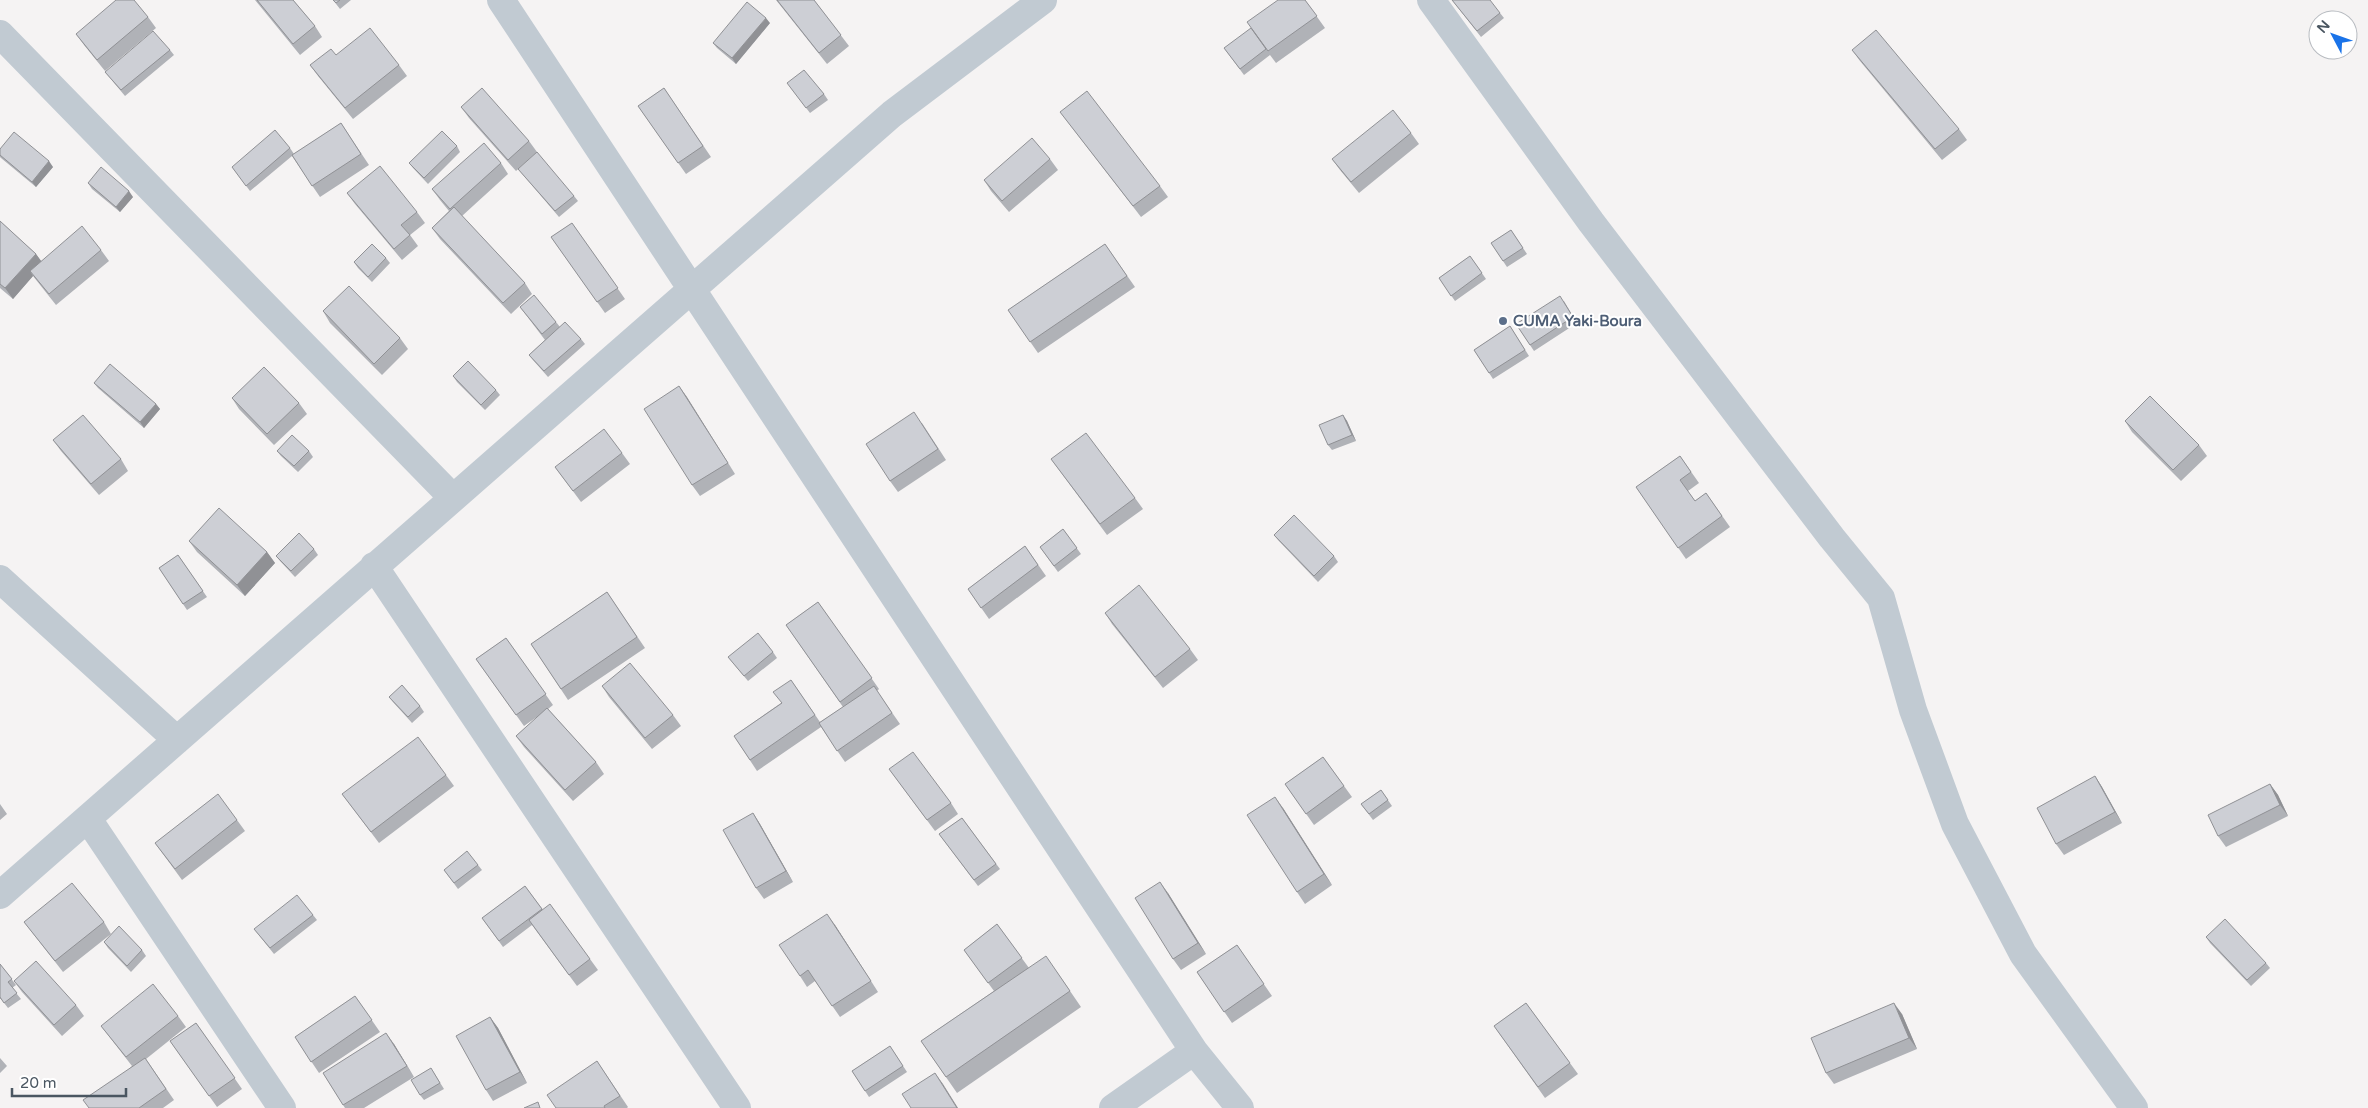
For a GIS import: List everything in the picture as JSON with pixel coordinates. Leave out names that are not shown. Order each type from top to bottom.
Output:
[{"type":"street","points":[[500,0],[1194,1051],[1240,1108]]},
{"type":"street","points":[[0,895],[88,820],[374,566],[892,114],[1043,0]]},
{"type":"street","points":[[1431,0],[1591,222],[1832,538],[1881,598],[1913,710],[1955,824],[2023,954],[2134,1108]]},
{"type":"street","points":[[0,34],[453,498]]},
{"type":"street","points":[[374,566],[737,1108]]},
{"type":"street","points":[[0,579],[177,740]]},
{"type":"street","points":[[88,820],[282,1108]]},
{"type":"street","points":[[1113,1108],[1194,1051]]},
{"type":"building","points":[[116,0],[134,0],[148,17],[97,60],[76,34]]},
{"type":"building","points":[[257,0],[293,0],[315,26],[293,44]]},
{"type":"building","points":[[777,0],[814,0],[841,35],[819,53]]},
{"type":"building","points":[[1278,0],[1305,0],[1317,16],[1268,51],[1247,22]]},
{"type":"building","points":[[1452,0],[1490,0],[1500,13],[1477,31]]},
{"type":"building","points":[[747,2],[766,18],[732,58],[713,43]]},
{"type":"building","points":[[370,28],[399,65],[345,108],[310,65],[331,49],[336,55]]},
{"type":"building","points":[[1251,28],[1266,49],[1240,69],[1224,48]]},
{"type":"building","points":[[1876,30],[1959,129],[1935,149],[1852,50]]},
{"type":"building","points":[[153,31],[170,50],[121,90],[105,72]]},
{"type":"building","points":[[804,70],[824,94],[806,108],[787,83]]},
{"type":"building","points":[[482,88],[529,141],[508,160],[461,107]]},
{"type":"building","points":[[664,88],[703,146],[678,163],[638,106]]},
{"type":"building","points":[[1087,91],[1160,186],[1133,206],[1060,112]]},
{"type":"building","points":[[1393,110],[1411,133],[1351,182],[1332,159]]},
{"type":"building","points":[[341,123],[361,154],[312,186],[292,155]]},
{"type":"building","points":[[275,130],[290,148],[246,186],[232,167]]},
{"type":"building","points":[[442,131],[457,146],[424,178],[409,163]]},
{"type":"building","points":[[14,132],[49,161],[32,182],[0,155],[0,149]]},
{"type":"building","points":[[1032,138],[1050,159],[1002,201],[984,180]]},
{"type":"building","points":[[484,143],[501,163],[450,209],[432,189]]},
{"type":"building","points":[[537,152],[574,196],[555,211],[518,169]]},
{"type":"building","points":[[380,166],[417,212],[401,225],[410,235],[394,249],[347,193]]},
{"type":"building","points":[[101,167],[129,191],[116,207],[88,183]]},
{"type":"building","points":[[454,207],[525,283],[503,303],[432,228]]},
{"type":"building","points":[[0,221],[36,254],[5,288],[0,284]]},
{"type":"building","points":[[572,223],[618,288],[597,302],[551,237]]},
{"type":"building","points":[[82,226],[101,250],[49,294],[30,271]]},
{"type":"building","points":[[1511,230],[1523,248],[1503,261],[1491,243]]},
{"type":"building","points":[[372,244],[386,258],[368,277],[354,262]]},
{"type":"building","points":[[1105,244],[1127,276],[1030,342],[1008,310]]},
{"type":"building","points":[[1470,256],[1482,273],[1451,296],[1439,278]]},
{"type":"building","points":[[349,286],[400,338],[374,364],[323,311]]},
{"type":"building","points":[[534,295],[556,322],[542,334],[520,307]]},
{"type":"building","points":[[1560,296],[1573,317],[1530,345],[1516,324]]},
{"type":"building","points":[[565,322],[581,339],[544,371],[529,355]]},
{"type":"building","points":[[1510,326],[1525,350],[1489,373],[1474,350]]},
{"type":"building","points":[[468,361],[496,390],[481,405],[453,376]]},
{"type":"building","points":[[110,364],[156,404],[140,422],[94,383]]},
{"type":"building","points":[[264,367],[299,403],[267,434],[232,398]]},
{"type":"building","points":[[679,386],[728,463],[692,485],[644,409]]},
{"type":"building","points":[[2150,396],[2199,445],[2173,470],[2125,421]]},
{"type":"building","points":[[914,412],[938,449],[890,481],[866,444]]},
{"type":"building","points":[[83,415],[121,459],[91,484],[53,440]]},
{"type":"building","points":[[1343,415],[1352,435],[1328,445],[1319,425]]},
{"type":"building","points":[[604,429],[622,453],[573,491],[555,467]]},
{"type":"building","points":[[1086,433],[1135,498],[1100,524],[1051,459]]},
{"type":"building","points":[[292,435],[309,451],[294,466],[277,451]]},
{"type":"building","points":[[1680,456],[1691,472],[1680,480],[1695,501],[1706,493],[1722,516],[1678,548],[1636,487]]},
{"type":"building","points":[[219,508],[267,552],[237,585],[189,541]]},
{"type":"building","points":[[1294,515],[1334,556],[1314,576],[1274,535]]},
{"type":"building","points":[[1063,529],[1077,548],[1054,566],[1040,547]]},
{"type":"building","points":[[299,533],[314,549],[291,571],[276,556]]},
{"type":"building","points":[[1025,546],[1038,565],[981,608],[968,589]]},
{"type":"building","points":[[178,555],[203,591],[183,604],[159,568]]},
{"type":"building","points":[[1139,585],[1190,649],[1155,677],[1105,613]]},
{"type":"building","points":[[607,592],[637,637],[561,689],[531,644]]},
{"type":"building","points":[[818,602],[872,678],[840,702],[786,625]]},
{"type":"building","points":[[758,633],[773,652],[744,676],[728,657]]},
{"type":"building","points":[[506,638],[546,694],[516,715],[476,659]]},
{"type":"building","points":[[630,663],[673,715],[645,738],[602,686]]},
{"type":"building","points":[[791,680],[815,715],[750,760],[734,736],[782,703],[773,692]]},
{"type":"building","points":[[402,685],[420,706],[408,717],[389,697]]},
{"type":"building","points":[[874,686],[892,713],[837,751],[819,723]]},
{"type":"building","points":[[547,708],[596,762],[565,790],[516,736]]},
{"type":"building","points":[[418,737],[446,775],[371,832],[342,794]]},
{"type":"building","points":[[913,752],[951,803],[927,820],[889,769]]},
{"type":"building","points":[[1323,757],[1344,786],[1306,814],[1285,784]]},
{"type":"building","points":[[2095,776],[2115,812],[2056,844],[2037,808]]},
{"type":"building","points":[[2270,784],[2280,805],[2218,836],[2208,815]]},
{"type":"building","points":[[1381,790],[1388,800],[1369,814],[1361,804]]},
{"type":"building","points":[[218,794],[237,820],[175,869],[155,843]]},
{"type":"building","points":[[1275,797],[1324,874],[1297,892],[1247,815]]},
{"type":"building","points":[[753,813],[786,871],[756,888],[723,830]]},
{"type":"building","points":[[962,818],[996,864],[974,880],[939,834]]},
{"type":"building","points":[[467,851],[478,865],[454,883],[444,870]]},
{"type":"building","points":[[1160,882],[1198,943],[1173,959],[1135,898]]},
{"type":"building","points":[[72,883],[104,922],[55,961],[24,922]]},
{"type":"building","points":[[525,886],[542,909],[499,941],[482,918]]},
{"type":"building","points":[[297,895],[313,915],[270,948],[254,929]]},
{"type":"building","points":[[550,904],[590,959],[569,975],[529,920]]},
{"type":"building","points":[[827,914],[871,981],[832,1006],[808,970],[800,976],[779,945]]},
{"type":"building","points":[[2225,919],[2266,963],[2247,980],[2206,937]]},
{"type":"building","points":[[997,924],[1022,958],[988,983],[964,950]]},
{"type":"building","points":[[119,926],[142,950],[127,966],[104,942]]},
{"type":"building","points":[[1237,945],[1264,984],[1224,1012],[1197,972]]},
{"type":"building","points":[[1046,956],[1070,991],[946,1077],[921,1041]]},
{"type":"building","points":[[36,961],[76,1005],[54,1025],[14,981]]},
{"type":"building","points":[[0,964],[12,979],[8,982],[17,993],[4,1003],[0,997]]},
{"type":"building","points":[[153,984],[178,1016],[126,1057],[101,1026]]},
{"type":"building","points":[[355,996],[372,1020],[311,1062],[295,1037]]},
{"type":"building","points":[[1526,1003],[1570,1063],[1538,1087],[1494,1026]]},
{"type":"building","points":[[1894,1003],[1909,1038],[1826,1073],[1811,1038]]},
{"type":"building","points":[[490,1017],[520,1072],[486,1090],[456,1036]]},
{"type":"building","points":[[196,1023],[235,1078],[209,1096],[170,1041]]},
{"type":"building","points":[[386,1033],[407,1066],[343,1105],[323,1073]]},
{"type":"building","points":[[890,1046],[903,1066],[865,1091],[852,1071]]},
{"type":"building","points":[[145,1058],[166,1089],[139,1108],[89,1108],[83,1100]]},
{"type":"building","points":[[597,1061],[620,1096],[604,1106],[605,1108],[556,1108],[547,1095]]},
{"type":"building","points":[[431,1068],[440,1083],[420,1095],[411,1080]]},
{"type":"building","points":[[935,1073],[957,1108],[911,1108],[902,1094]]},
{"type":"building","points":[[538,1102],[540,1108],[524,1108]]},
{"type":"place","name":"CUMA Yaki-Boura","points":[[1503,321]]}]
